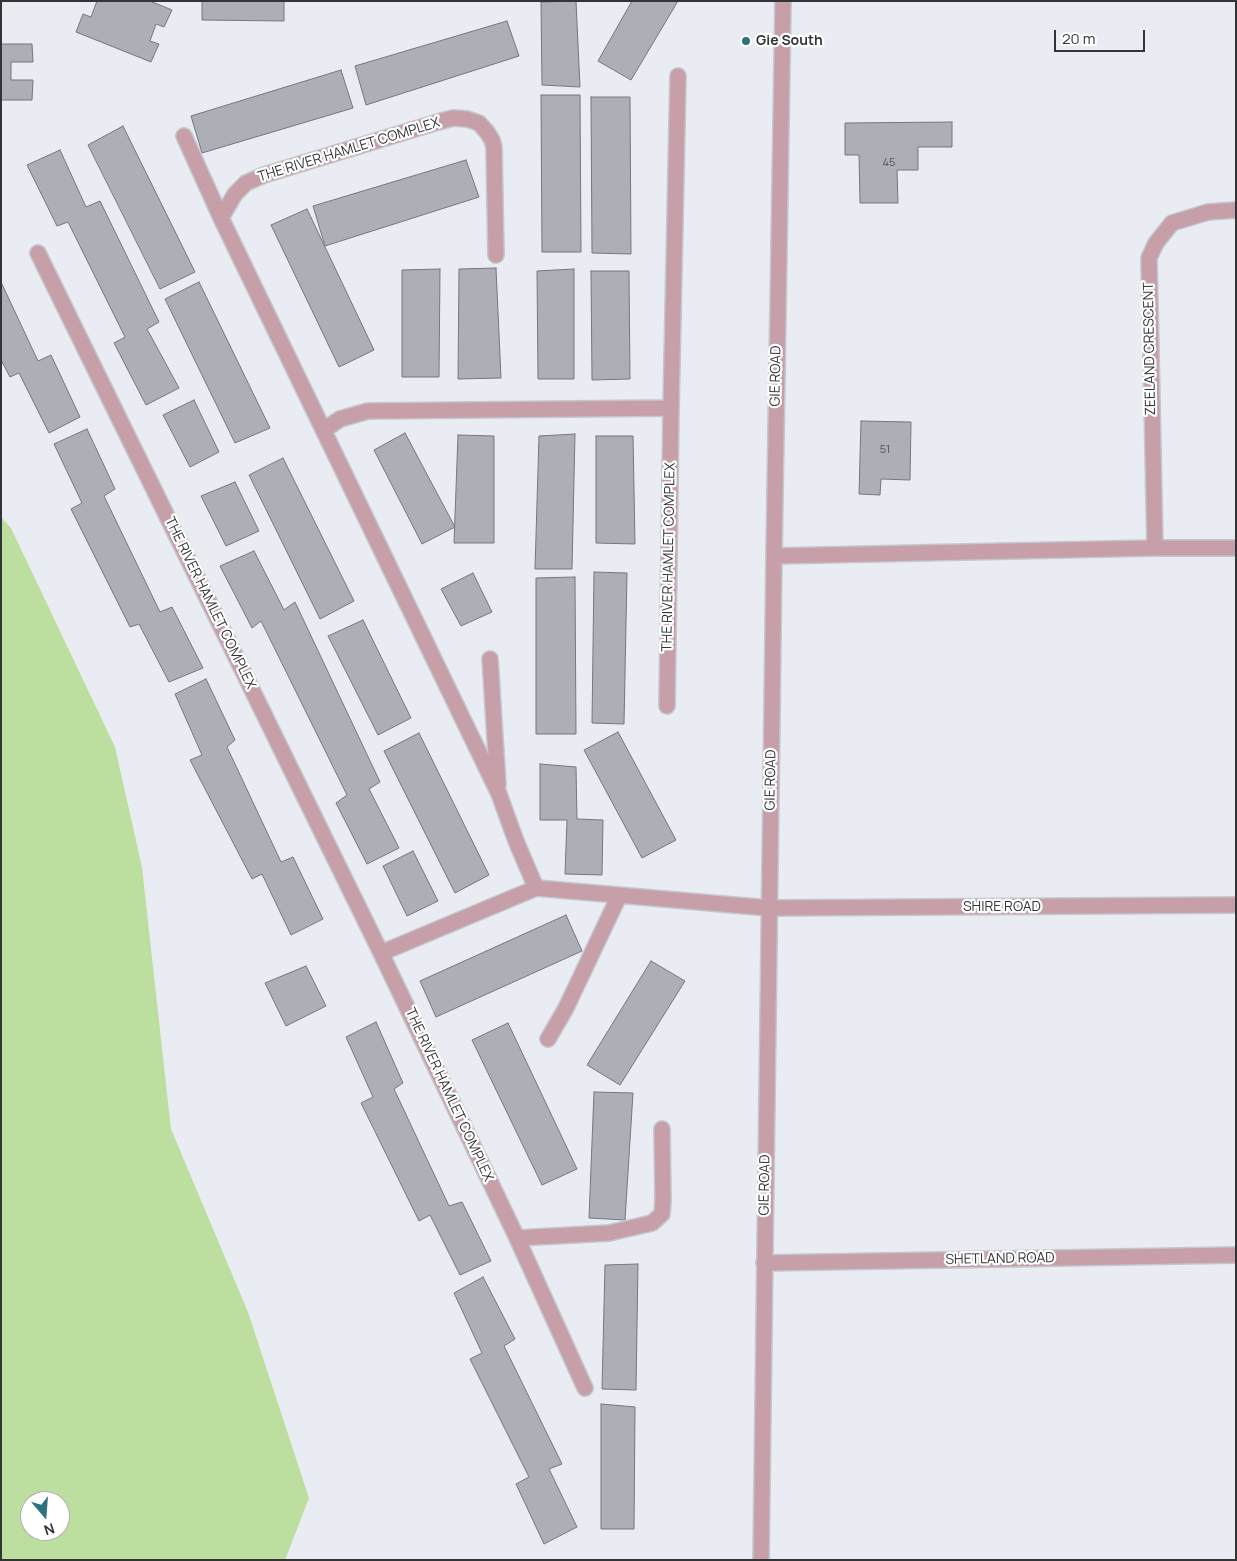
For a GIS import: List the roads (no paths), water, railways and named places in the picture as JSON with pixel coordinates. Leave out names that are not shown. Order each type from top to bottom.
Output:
[{"type":"street","name":"GIE ROAD","points":[[761,1560],[782,1]]},
{"type":"street","name":"THE RIVER HAMLET COMPLEX","points":[[667,706],[678,76]]},
{"type":"street","name":"THE RIVER HAMLET COMPLEX","points":[[221,218],[235,194],[246,184],[264,175],[438,122],[454,118],[467,119],[479,124],[487,132],[494,147],[496,255]]},
{"type":"street","points":[[184,136],[221,218],[499,794],[536,888]]},
{"type":"street","name":"ZEELAND CRESCENT","points":[[1155,548],[1148,258],[1156,243],[1172,223],[1208,212],[1236,210]]},
{"type":"street","name":"THE RIVER HAMLET COMPLEX","points":[[38,253],[381,953],[517,1238],[585,1388]]},
{"type":"street","points":[[324,430],[340,420],[368,411],[671,408]]},
{"type":"street","points":[[774,556],[1236,548]]},
{"type":"street","points":[[490,659],[499,794]]},
{"type":"street","points":[[381,953],[536,888],[769,908]]},
{"type":"street","points":[[548,1040],[566,1008],[619,896]]},
{"type":"street","name":"SHIRE ROAD","points":[[769,908],[1236,905]]},
{"type":"street","points":[[517,1238],[609,1233],[652,1223],[662,1214],[662,1129]]},
{"type":"street","name":"SHETLAND ROAD","points":[[764,1262],[1236,1256]]},
{"type":"place","name":"Gie South","points":[[746,41]]}]
